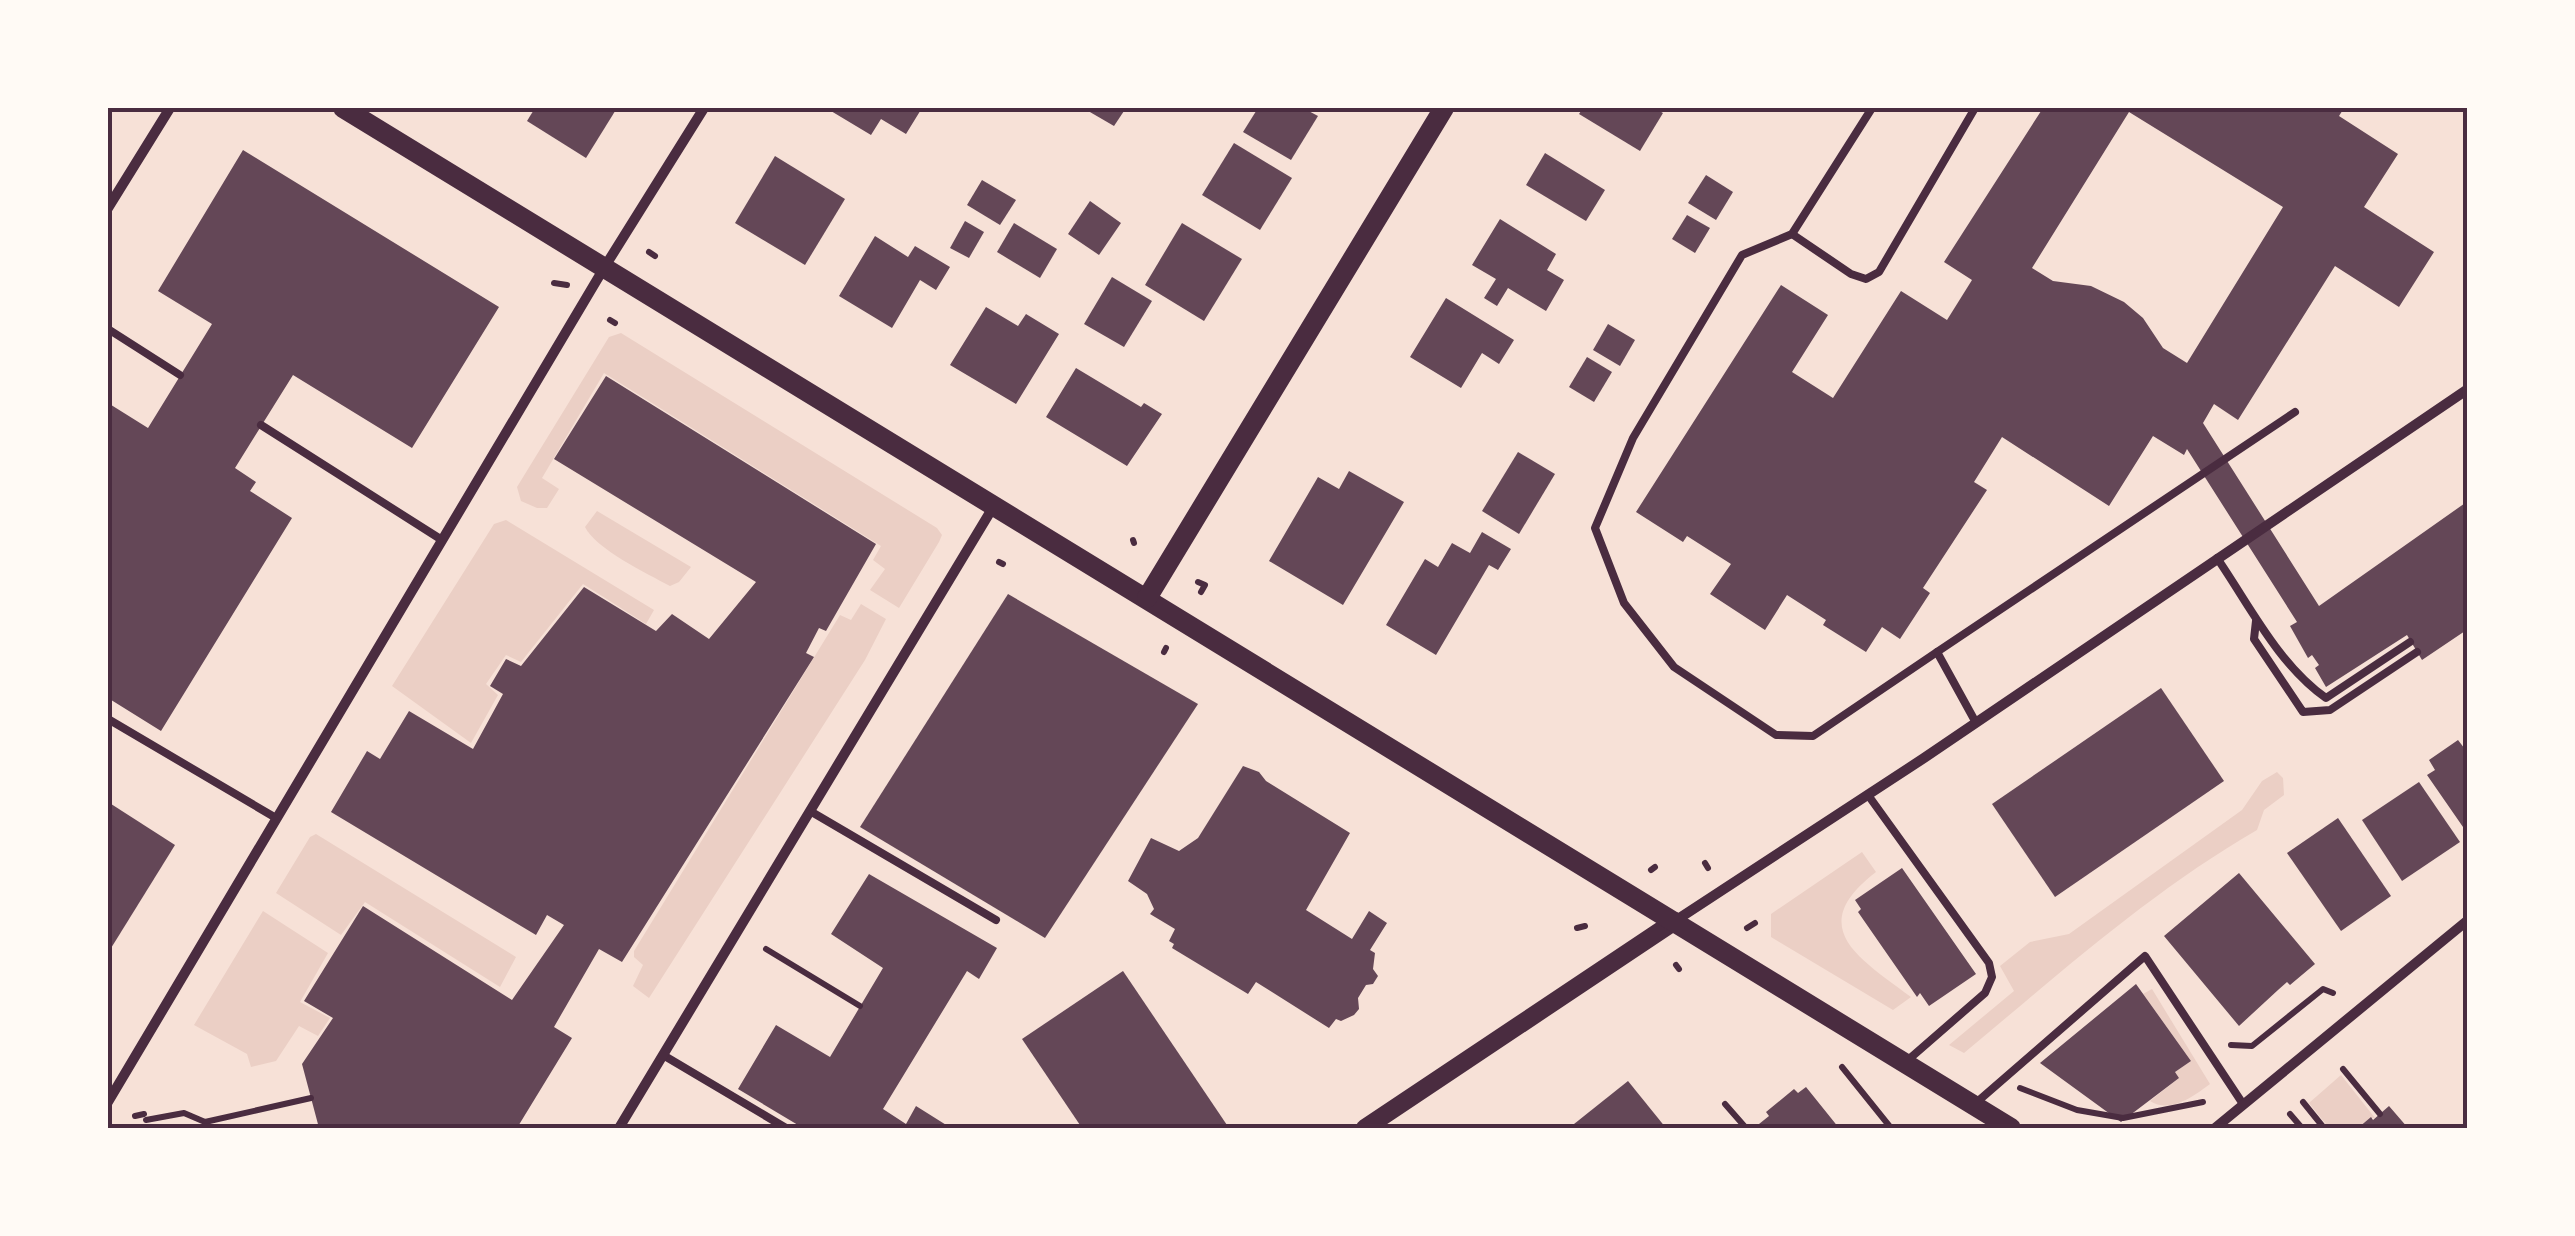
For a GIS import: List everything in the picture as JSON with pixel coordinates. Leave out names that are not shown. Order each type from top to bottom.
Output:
[{"type":"main road","points":[[343,108],[2011,1128]]},
{"type":"main road","points":[[1146,598],[1444,108]]},
{"type":"street","points":[[108,208],[170,108]]},
{"type":"street","points":[[108,1102],[604,268],[704,108]]},
{"type":"street","points":[[1365,1128],[2468,389]]},
{"type":"street","points":[[619,1128],[995,504]]},
{"type":"street","points":[[2214,1128],[2468,920]]},
{"type":"lane","points":[[1872,108],[1792,234],[1742,255],[1633,438],[1596,528],[1624,602],[1674,666],[1776,735],[1813,736],[2295,412]]},
{"type":"lane","points":[[1792,234],[1851,274],[1866,279],[1878,272],[1975,108]]},
{"type":"lane","points":[[108,329],[180,375]]},
{"type":"lane","points":[[262,425],[442,540]]},
{"type":"lane","points":[[2217,558],[2256,621],[2307,684],[2326,698],[2410,642]]},
{"type":"lane","points":[[2256,621],[2254,639],[2304,712],[2330,710],[2417,652]]},
{"type":"lane","points":[[1937,652],[1975,721]]},
{"type":"lane","points":[[108,719],[276,818]]},
{"type":"lane","points":[[1868,794],[1989,963],[1992,978],[1985,993],[1904,1063]]},
{"type":"lane","points":[[810,811],[996,920]]},
{"type":"lane","points":[[1973,1105],[2145,956],[2243,1104]]},
{"type":"lane","points":[[664,1055],[786,1128]]},
{"type":"path","points":[[1198,582],[1205,585],[1201,592]]},
{"type":"path","points":[[766,949],[860,1006]]},
{"type":"path","points":[[2222,1032],[2232,1046],[2246,1048],[2322,989],[2333,993]]},
{"type":"path","points":[[2294,1012],[2301,1020]]},
{"type":"path","points":[[1842,1067],[1891,1128]]},
{"type":"path","points":[[2343,1070],[2380,1114]]},
{"type":"path","points":[[2002,1081],[2078,1110],[2122,1118],[2203,1102]]},
{"type":"path","points":[[135,1116],[184,1113],[205,1122],[311,1098]]},
{"type":"path","points":[[2303,1102],[2324,1128]]},
{"type":"path","points":[[1725,1104],[1746,1128]]},
{"type":"path","points":[[2290,1114],[2302,1128]]},
{"type":"shaded area","points":[[621,333],[937,528],[942,535],[939,542],[899,608],[870,590],[885,569],[873,560],[881,546],[604,373],[542,478],[559,489],[547,508],[521,501],[517,487],[609,337]]},
{"type":"shaded area","points":[[597,511],[691,567],[679,582],[670,586],[623,560],[600,544],[585,527]]},
{"type":"shaded area","points":[[506,520],[654,610],[646,624],[583,584],[521,662],[506,655],[486,684],[498,695],[471,743],[392,686],[494,524]]},
{"type":"shaded area","points":[[861,604],[886,619],[865,660],[649,998],[633,986],[643,965],[634,957],[634,951],[840,615],[851,620]]},
{"type":"shaded area","points":[[2277,772],[2283,778],[2284,795],[2264,810],[2257,830],[2142,907],[1964,1053],[1949,1045],[2014,991],[2000,966],[2030,942],[2069,934],[2242,810],[2262,781]]},
{"type":"shaded area","points":[[316,834],[516,957],[500,987],[365,902],[341,935],[276,893],[310,837]]},
{"type":"shaded area","points":[[1862,852],[1876,872],[1854,892],[1844,910],[1842,926],[1847,941],[1859,956],[1911,997],[1893,1010],[1771,937],[1771,914]]},
{"type":"shaded area","points":[[263,911],[328,953],[300,1002],[330,1018],[318,1036],[299,1026],[276,1061],[251,1067],[247,1054],[194,1025]]},
{"type":"shaded area","points":[[2152,989],[2210,1084],[2189,1098],[2166,1106],[2150,1101],[2179,1078],[2175,1072],[2191,1061],[2143,994]]},
{"type":"shaded area","points":[[2341,1075],[2375,1118],[2359,1128],[2329,1128],[2309,1103]]},
{"type":"building","points":[[535,108],[617,108],[586,158],[527,121]]},
{"type":"building","points":[[922,108],[906,134],[881,119],[871,135],[831,111]]},
{"type":"building","points":[[1083,108],[1126,108],[1114,126]]},
{"type":"building","points":[[1258,108],[1303,108],[1318,116],[1291,160],[1243,132]]},
{"type":"building","points":[[1583,108],[1654,108],[1663,113],[1640,151],[1579,114]]},
{"type":"building","points":[[2043,108],[2344,108],[2339,116],[2398,154],[2364,207],[2434,252],[2399,307],[2335,266],[2238,420],[2214,404],[2203,423],[2319,606],[2468,501],[2468,629],[2422,660],[2407,635],[2326,687],[2315,668],[2319,665],[2312,655],[2308,658],[2290,626],[2297,622],[2187,449],[2184,455],[2153,436],[2109,506],[2002,437],[1974,482],[1987,490],[1923,588],[1930,593],[1900,639],[1882,627],[1866,652],[1823,625],[1826,620],[1787,595],[1765,630],[1710,594],[1731,564],[1687,536],[1683,542],[1636,512],[1781,285],[1828,315],[1792,372],[1833,398],[1901,291],[1947,320],[1972,280],[1944,262]],"holes":[[[2129,112],[2283,207],[2187,363],[2163,348],[2143,318],[2124,302],[2091,286],[2053,281],[2032,268]]]},
{"type":"building","points":[[1234,143],[1292,178],[1260,230],[1202,195]]},
{"type":"building","points":[[243,150],[499,307],[412,448],[293,375],[235,468],[256,482],[250,491],[292,518],[161,731],[108,698],[108,403],[148,428],[212,324],[158,291]]},
{"type":"building","points":[[1545,153],[1605,190],[1586,221],[1526,185]]},
{"type":"building","points":[[775,156],[845,199],[805,265],[735,223]]},
{"type":"building","points":[[1706,175],[1733,192],[1716,220],[1688,203]]},
{"type":"building","points":[[982,180],[1016,200],[1000,225],[967,205]]},
{"type":"building","points":[[1090,201],[1121,223],[1099,255],[1068,234]]},
{"type":"building","points":[[1687,215],[1710,228],[1695,253],[1672,239]]},
{"type":"building","points":[[1500,219],[1556,254],[1547,270],[1564,280],[1546,311],[1508,288],[1497,306],[1484,298],[1496,279],[1472,265]]},
{"type":"building","points":[[965,221],[984,232],[969,258],[950,248]]},
{"type":"building","points":[[1014,223],[1057,249],[1040,278],[997,252]]},
{"type":"building","points":[[1182,223],[1242,259],[1204,321],[1145,285]]},
{"type":"building","points":[[875,236],[908,257],[915,246],[950,267],[936,290],[920,280],[892,328],[839,296]]},
{"type":"building","points":[[1112,277],[1152,301],[1124,347],[1084,324]]},
{"type":"building","points":[[1446,298],[1514,340],[1499,364],[1482,353],[1461,388],[1410,357]]},
{"type":"building","points":[[986,307],[1018,326],[1026,314],[1059,334],[1016,404],[950,365]]},
{"type":"building","points":[[1608,324],[1635,340],[1620,366],[1593,350]]},
{"type":"building","points":[[1587,357],[1612,372],[1594,402],[1569,387]]},
{"type":"building","points":[[1076,368],[1141,407],[1144,403],[1162,414],[1127,466],[1046,417]]},
{"type":"building","points":[[606,376],[876,544],[826,631],[819,628],[806,653],[814,657],[622,962],[599,949],[554,1027],[572,1038],[517,1128],[319,1128],[302,1064],[333,1018],[304,1001],[363,906],[512,1000],[564,925],[547,915],[536,935],[331,812],[367,751],[380,759],[409,711],[473,749],[503,694],[490,686],[506,659],[521,666],[584,587],[656,631],[672,614],[709,639],[756,582],[554,459]]},
{"type":"building","points":[[1518,452],[1555,474],[1519,534],[1482,511]]},
{"type":"building","points":[[1349,471],[1404,502],[1343,605],[1269,561],[1318,477],[1339,489]]},
{"type":"building","points":[[1482,532],[1511,549],[1498,570],[1489,565],[1436,655],[1386,625],[1425,559],[1438,567],[1452,543],[1470,553]]},
{"type":"building","points":[[1008,594],[1198,704],[1045,938],[860,827]]},
{"type":"building","points":[[2161,688],[2224,781],[2055,897],[1992,804]]},
{"type":"building","points":[[2458,740],[2468,753],[2468,824],[2463,827],[2427,775],[2435,770],[2429,760]]},
{"type":"building","points":[[1243,766],[1259,772],[1266,781],[1350,833],[1306,910],[1352,939],[1369,911],[1387,923],[1370,950],[1375,953],[1373,969],[1378,976],[1358,998],[1359,1009],[1354,1015],[1341,1021],[1336,1019],[1329,1028],[1256,982],[1248,994],[1172,948],[1174,944],[1169,941],[1175,929],[1150,914],[1154,909],[1147,894],[1128,881],[1151,838],[1179,851],[1198,838]]},
{"type":"building","points":[[2419,782],[2460,842],[2402,881],[2362,820]]},
{"type":"building","points":[[108,802],[175,845],[108,953]]},
{"type":"building","points":[[2338,818],[2391,896],[2341,931],[2287,853]]},
{"type":"building","points":[[1902,868],[1976,974],[1929,1006],[1920,993],[1917,997],[1858,912],[1861,909],[1855,900]]},
{"type":"building","points":[[2239,873],[2315,964],[2290,985],[2287,982],[2239,1026],[2164,936]]},
{"type":"building","points":[[869,874],[997,948],[979,979],[967,971],[883,1109],[906,1124],[916,1106],[951,1128],[803,1128],[738,1089],[776,1025],[830,1057],[883,968],[831,934]]},
{"type":"building","points":[[1123,971],[1229,1128],[1082,1128],[1022,1039]]},
{"type":"building","points":[[2136,984],[2191,1061],[2175,1072],[2179,1078],[2121,1122],[2040,1063]]},
{"type":"building","points":[[1628,1081],[1666,1128],[1569,1128]]},
{"type":"building","points":[[1806,1087],[1839,1128],[1762,1128],[1759,1124],[1769,1116],[1766,1112],[1794,1089],[1798,1093]]},
{"type":"building","points":[[2389,1106],[2408,1128],[2358,1128],[2371,1117],[2373,1120]]}]
